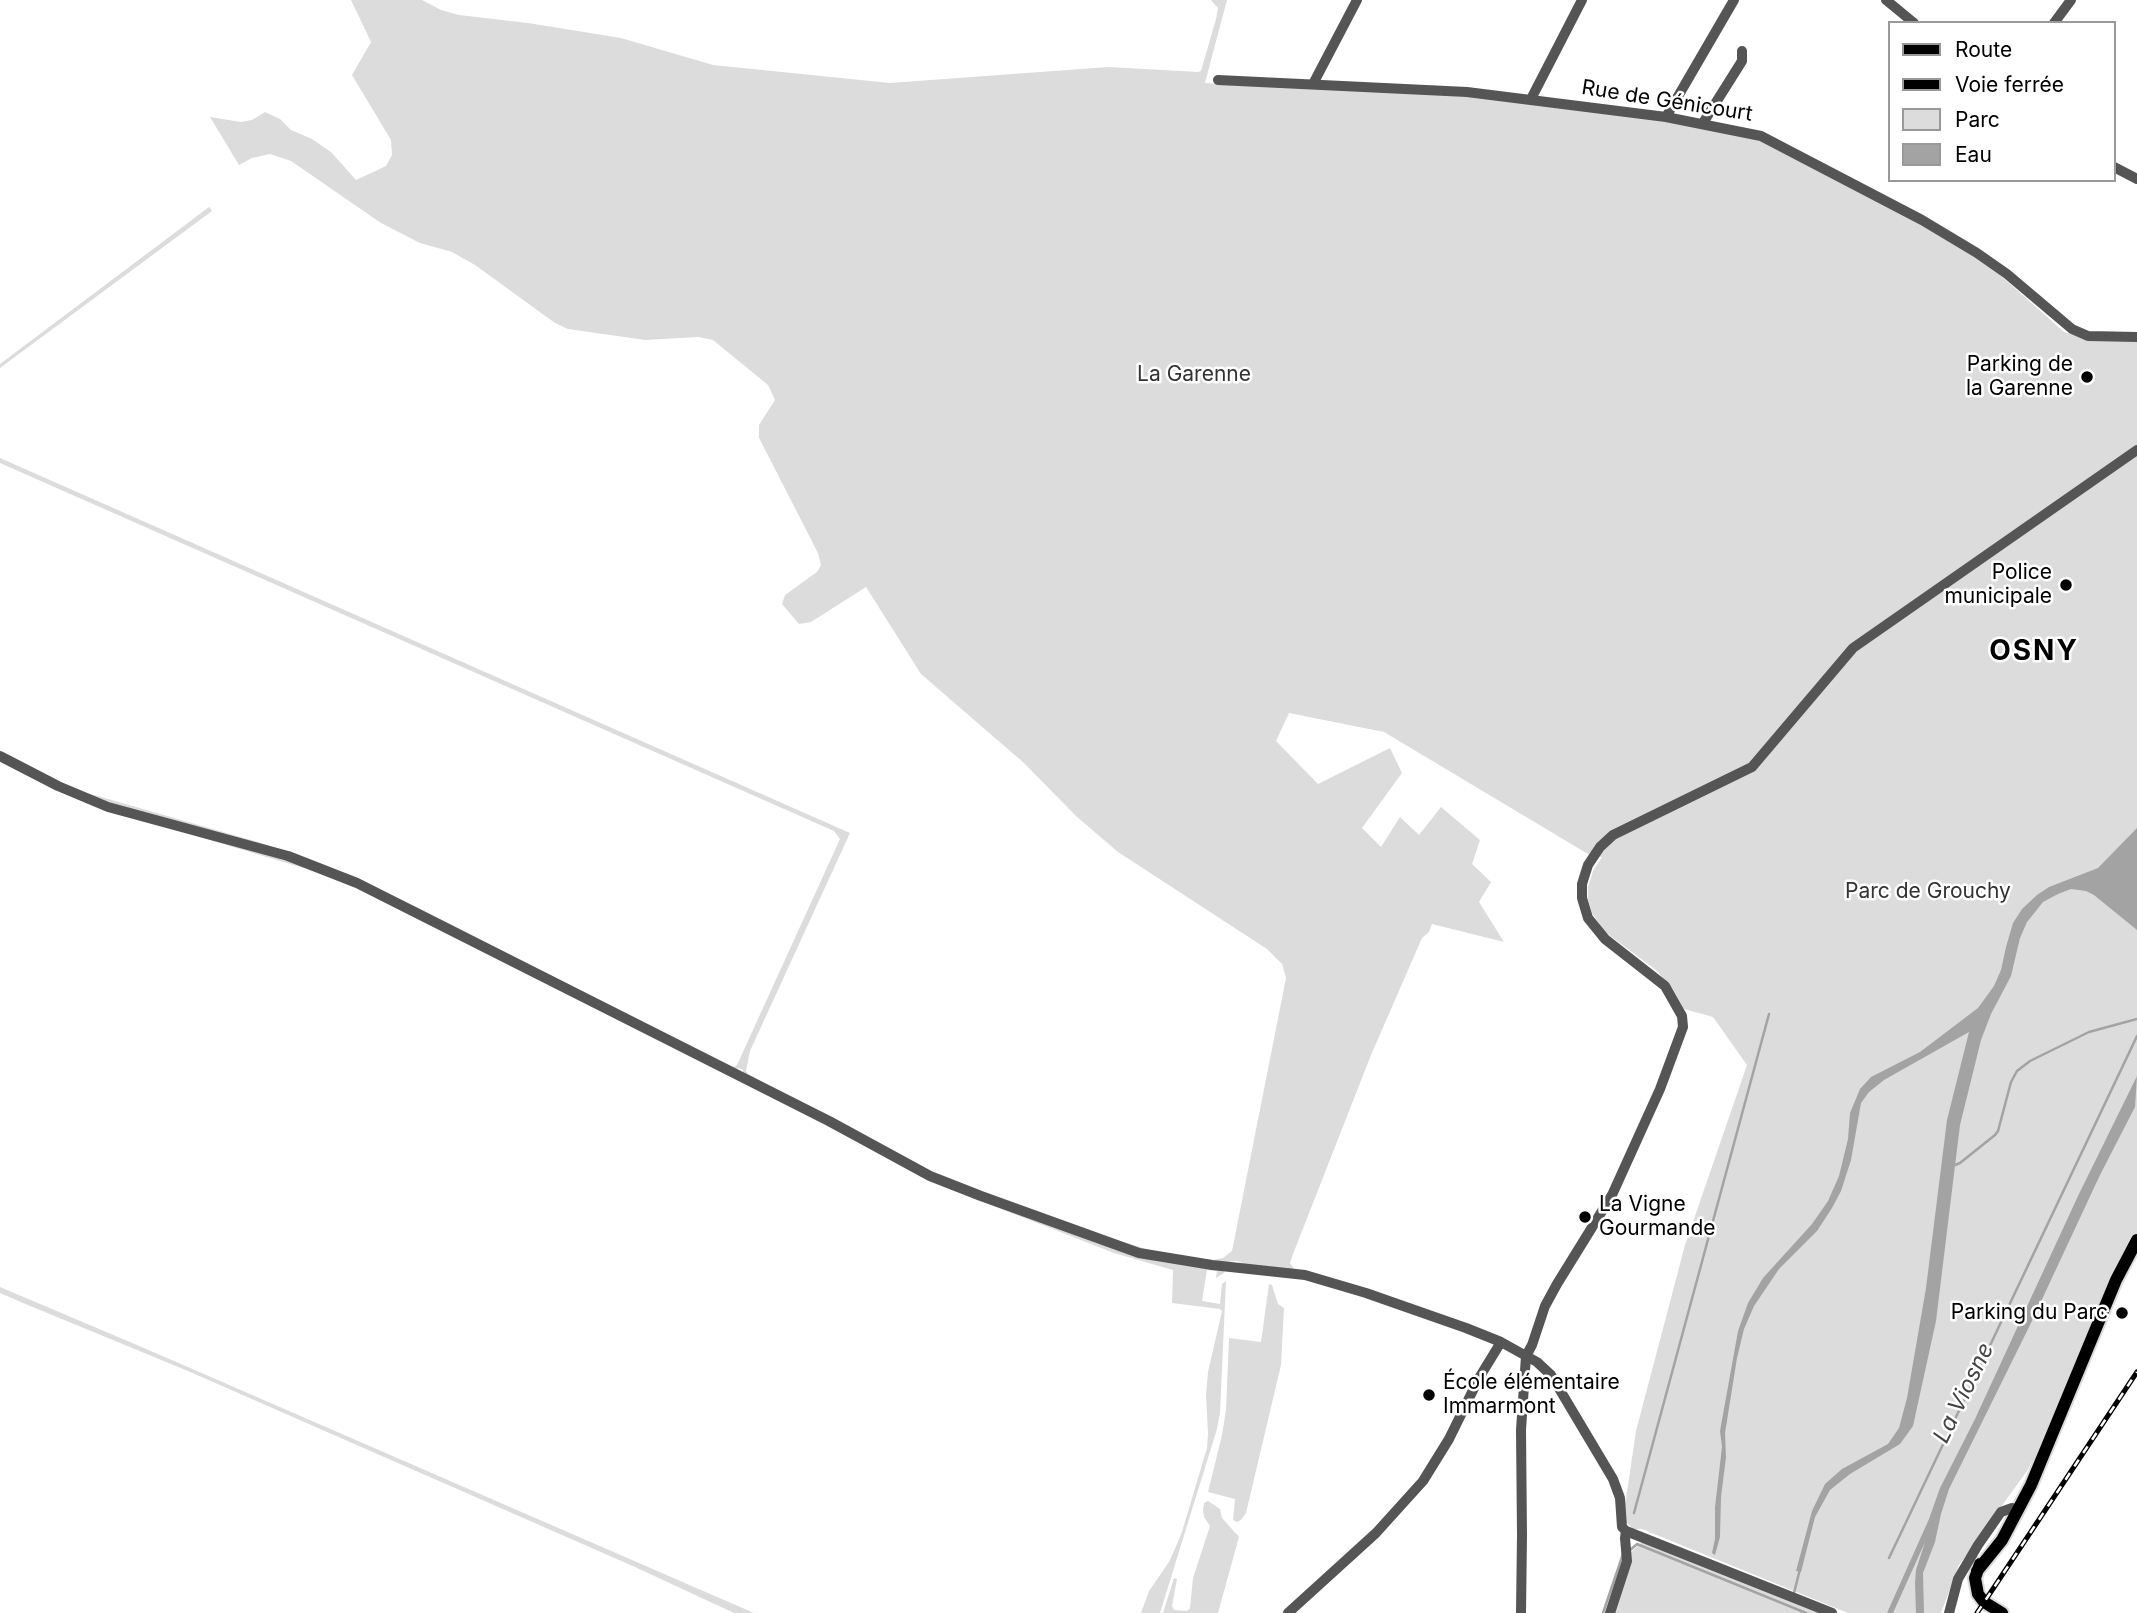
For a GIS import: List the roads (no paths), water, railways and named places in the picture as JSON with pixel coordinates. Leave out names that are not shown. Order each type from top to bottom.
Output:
[{"type":"main road","points":[[2002,1613],[1984,1602],[1978,1594],[1975,1583],[1978,1571],[1990,1558],[2006,1521],[2043,1454],[2116,1280],[2137,1240]]},
{"type":"street","points":[[1313,84],[1357,0]]},
{"type":"street","points":[[1531,99],[1582,0]]},
{"type":"street","points":[[1666,117],[1734,0]]},
{"type":"street","points":[[1886,0],[1912,21]]},
{"type":"street","points":[[2055,21],[2071,0]]},
{"type":"street","points":[[1703,123],[1742,61],[1742,51]]},
{"type":"street","name":"Rue de Génicourt","points":[[1218,80],[1467,92],[1666,117],[1761,136],[1923,220],[1978,253],[2072,329],[2088,336],[2137,337]]},
{"type":"street","points":[[2116,168],[2137,179]]},
{"type":"street","points":[[1521,1613],[1521,1430],[1526,1356],[1545,1306],[1612,1195],[1670,1066],[1683,1022],[1670,991],[1605,939],[1593,926],[1585,912],[1582,898],[1582,884],[1588,865],[1600,847],[1622,831],[1752,767],[1853,648],[2137,450]]},
{"type":"street","points":[[0,756],[58,786],[108,807],[288,856],[357,883],[829,1121],[930,1176],[968,1191],[1139,1253],[1212,1265],[1305,1275],[1379,1297],[1501,1342],[1546,1369],[1551,1375],[1613,1479],[1620,1498],[1622,1527],[1626,1531],[1832,1613]]},
{"type":"street","points":[[1288,1613],[1376,1533],[1423,1482],[1501,1342]]},
{"type":"street","points":[[1949,1613],[1961,1572],[2006,1521]]},
{"type":"street","points":[[1610,1613],[1627,1561],[1626,1531]]},
{"type":"water","points":[[2137,828],[2137,930],[2086,891],[2071,889],[2043,902],[2027,922],[2020,938],[2011,976],[1981,1040],[1960,1125],[1936,1321],[1913,1426],[1900,1444],[1850,1474],[1830,1490],[1815,1517],[1801,1572],[1796,1571],[1812,1511],[1825,1484],[1842,1469],[1888,1444],[1899,1428],[1907,1398],[1926,1288],[1947,1120],[1969,1032],[1884,1080],[1869,1092],[1861,1103],[1851,1160],[1841,1191],[1832,1208],[1817,1231],[1779,1269],[1754,1306],[1744,1329],[1737,1358],[1725,1433],[1726,1457],[1720,1537],[1715,1555],[1712,1553],[1722,1447],[1720,1431],[1738,1331],[1748,1303],[1763,1278],[1812,1224],[1828,1201],[1839,1176],[1848,1139],[1850,1113],[1860,1089],[1871,1077],[1920,1052],[1978,1008],[1994,986],[2013,923],[2022,909],[2049,887],[2098,868]]},
{"type":"water","points":[[2137,1076],[2135,1107],[1949,1489],[1935,1542],[1923,1573],[1924,1613],[1916,1613],[1915,1583],[1916,1570],[1925,1542],[1893,1613],[1887,1613],[1940,1488]]},
{"type":"waterway","points":[[1634,1513],[1769,1014]]},
{"type":"waterway","points":[[1955,1165],[1998,1131],[2011,1082],[2017,1071],[2030,1061],[2089,1032],[2137,1019]]},
{"type":"waterway","name":"La Viosne","points":[[1889,1558],[2137,1036]]},
{"type":"waterway","points":[[1628,1552],[1637,1544],[1806,1613]]},
{"type":"waterway","points":[[1603,1613],[1623,1554]]},
{"type":"waterway","points":[[1794,1593],[1800,1569]]},
{"type":"railway","points":[[1977,1613],[2137,1372]]},
{"type":"place","name":"Parking de la Garenne","points":[[2087,377]]},
{"type":"place","name":"Police municipale","points":[[2066,585]]},
{"type":"place","name":"La Vigne Gourmande","points":[[1585,1217]]},
{"type":"place","name":"Parking du Parc","points":[[2122,1313]]},
{"type":"place","name":"École élémentaire Immarmont","points":[[1429,1395]]},
{"type":"district","name":"OSNY","points":[[2034,652]]},
{"type":"park label","name":"La Garenne","points":[[1194,375]]},
{"type":"park label","name":"Parc de Grouchy","points":[[1928,892]]}]
